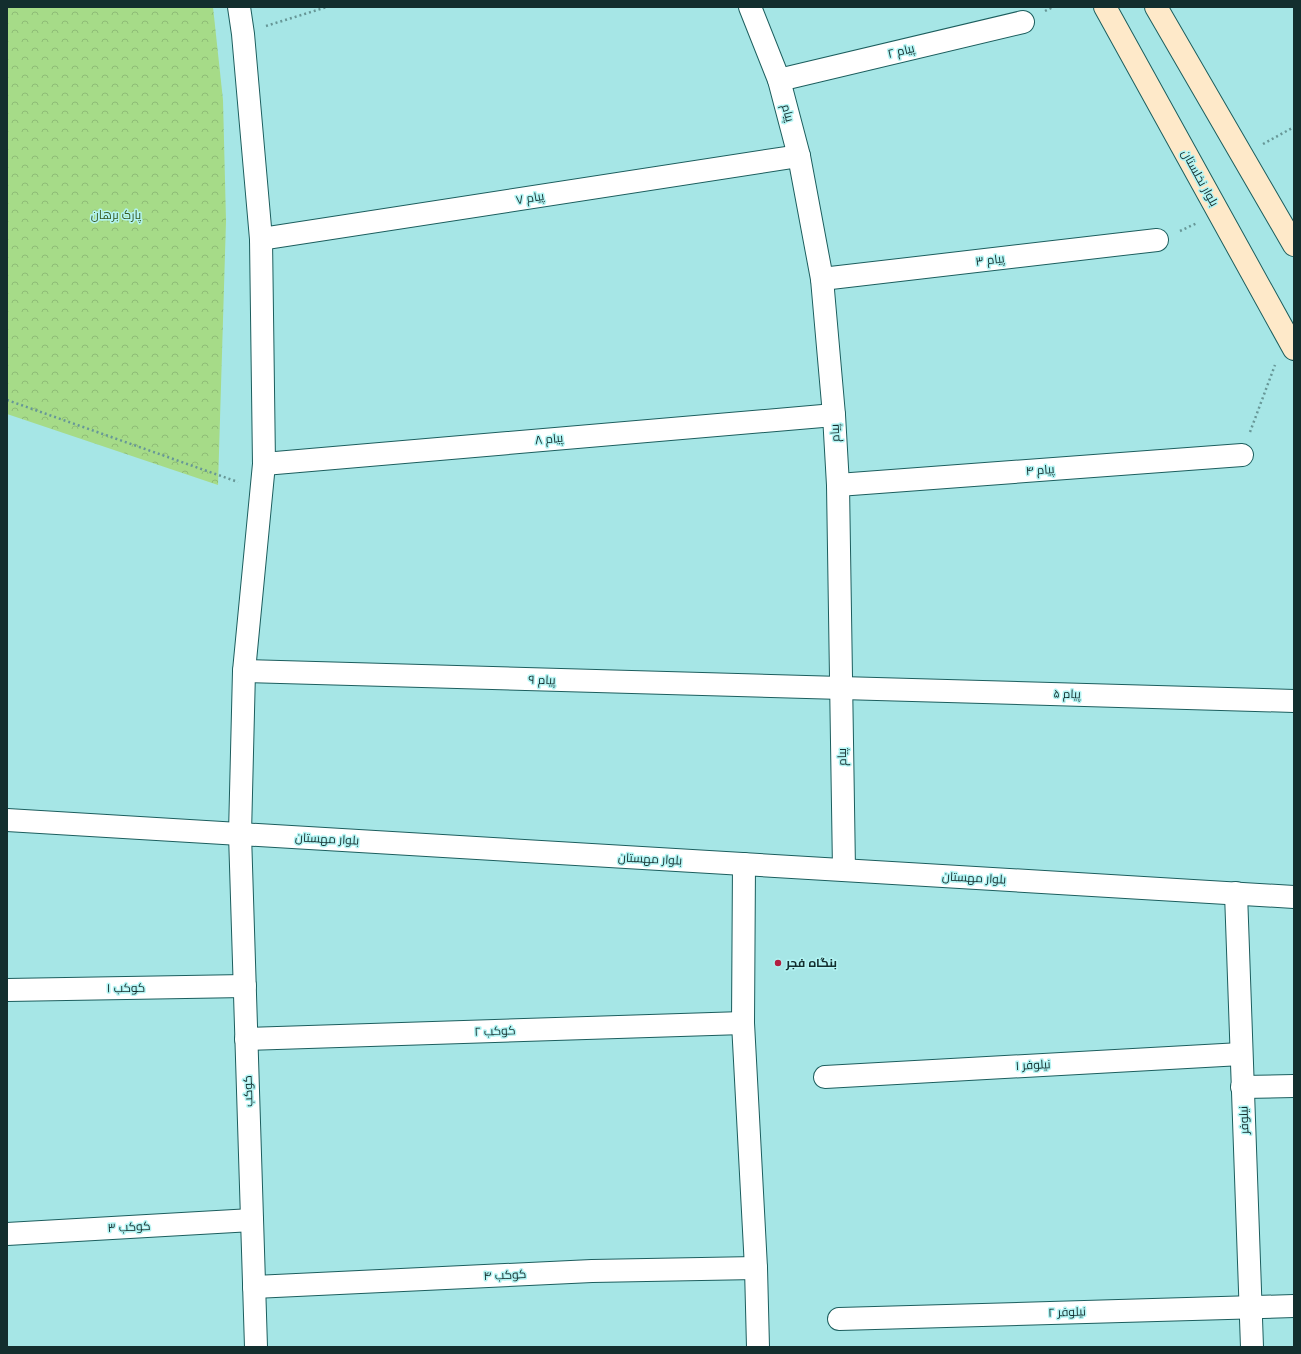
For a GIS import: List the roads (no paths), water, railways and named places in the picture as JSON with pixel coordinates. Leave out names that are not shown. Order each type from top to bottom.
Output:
[{"type":"main road","name":"بلوار نخلستان","points":[[1105,7],[1290,342]]},
{"type":"main road","points":[[1156,7],[1294,245]]},
{"type":"street","name":"کوکب","points":[[239,7],[243,34],[261,239],[264,464],[244,671],[240,834],[256,1347]]},
{"type":"street","name":"پیام","points":[[750,7],[779,80],[799,156],[822,279],[834,415],[838,486],[844,870]]},
{"type":"street","name":"پیام ۲","points":[[779,80],[1023,22]]},
{"type":"street","name":"پیام ۷","points":[[261,239],[799,156]]},
{"type":"street","name":"پیام ۳","points":[[822,279],[1157,240]]},
{"type":"street","name":"پیام ۸","points":[[264,464],[834,415]]},
{"type":"street","name":"پیام ۴","points":[[838,486],[1242,455]]},
{"type":"street","name":"پیام ۹","points":[[244,671],[841,688]]},
{"type":"street","name":"پیام ۵","points":[[841,688],[1294,701]]},
{"type":"street","name":"بلوار مهستان","points":[[7,820],[1294,897]]},
{"type":"street","points":[[744,864],[743,1023],[756,1268],[758,1347]]},
{"type":"street","name":"نیلوفر","points":[[1236,893],[1252,1347]]},
{"type":"street","name":"کوکب ۱","points":[[7,990],[244,986]]},
{"type":"street","name":"کوکب ۲","points":[[246,1039],[743,1023]]},
{"type":"street","name":"نیلوفر ۱","points":[[826,1077],[1241,1054]]},
{"type":"street","points":[[1242,1087],[1294,1086]]},
{"type":"street","name":"کوکب ۳","points":[[7,1234],[252,1220]]},
{"type":"street","name":"کوکب ۴","points":[[254,1287],[592,1271],[756,1268]]},
{"type":"street","name":"نیلوفر ۲","points":[[840,1319],[1294,1306]]},
{"type":"place","name":"بنگاه فجر","points":[[778,963]]},
{"type":"park label","name":"پارک برهان","points":[[116,215]]}]
